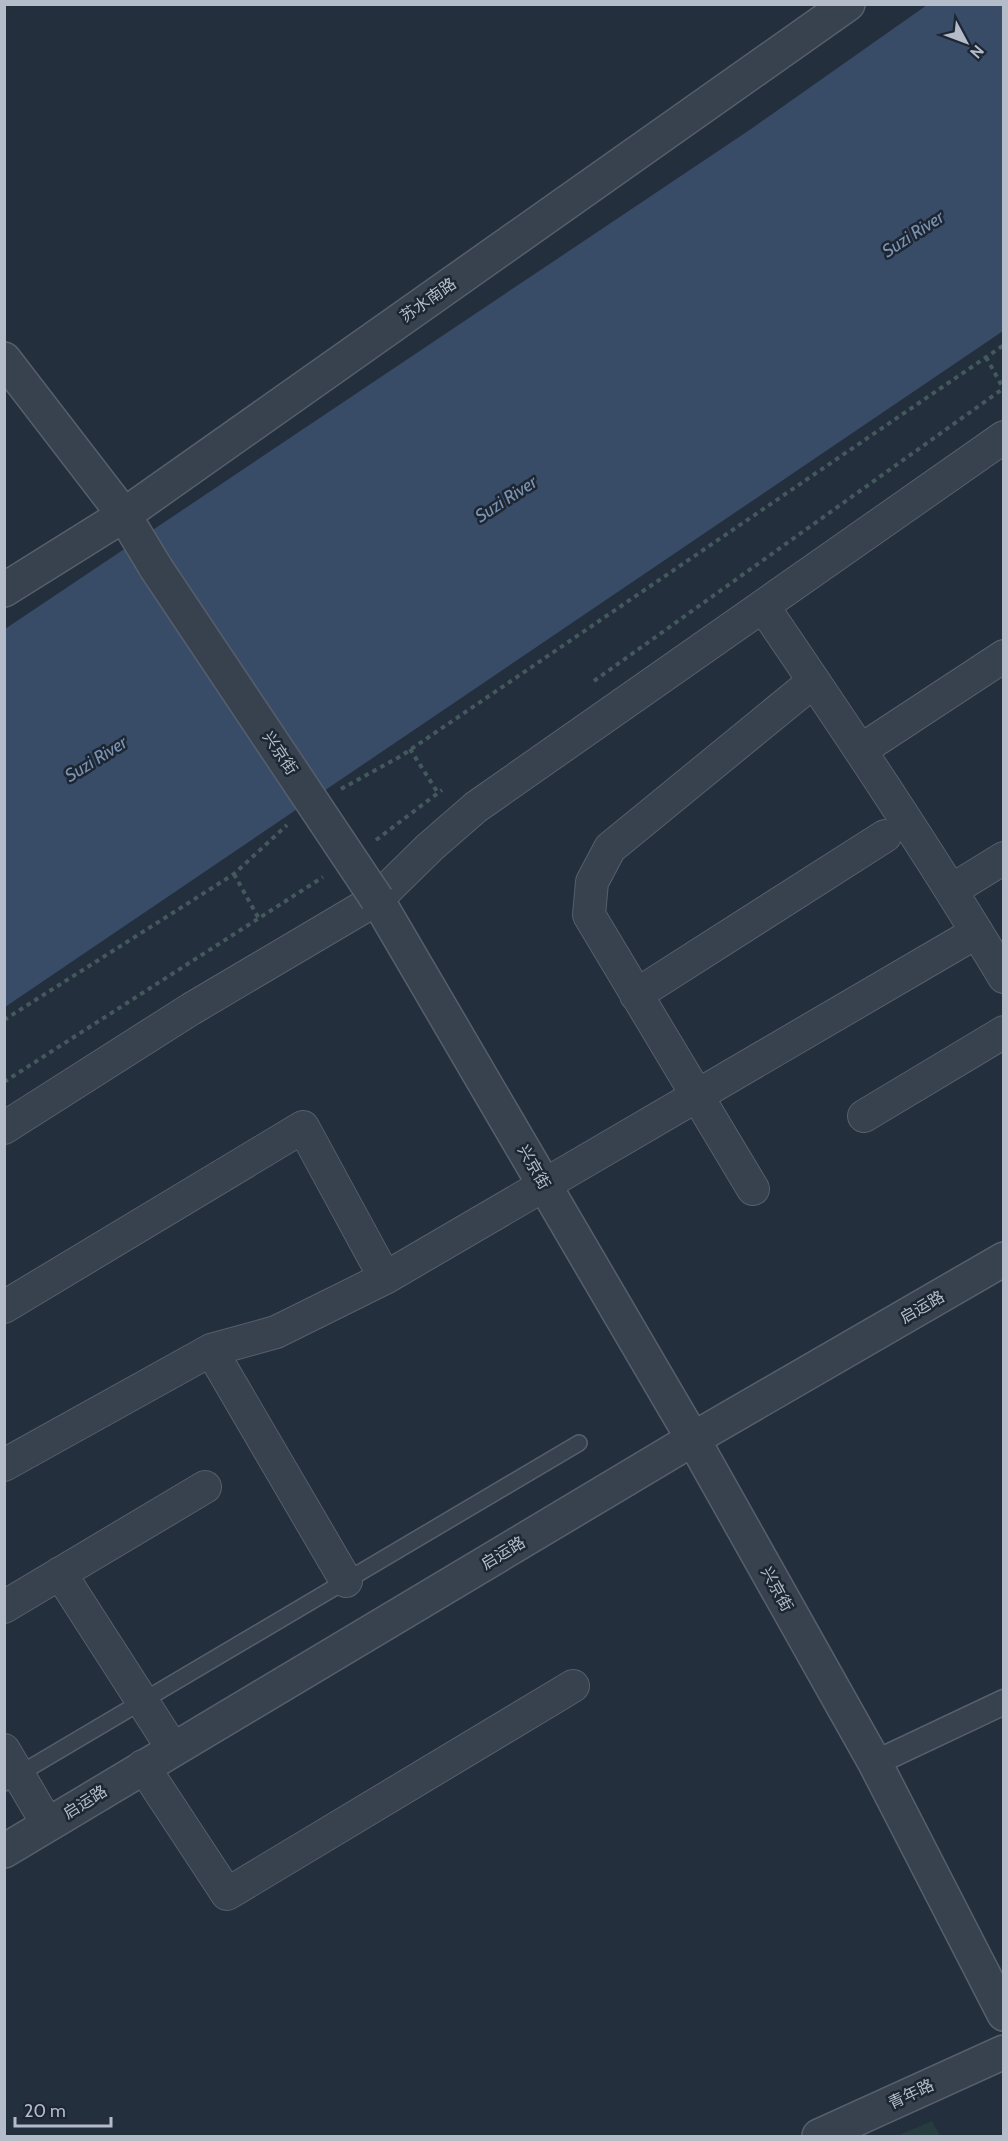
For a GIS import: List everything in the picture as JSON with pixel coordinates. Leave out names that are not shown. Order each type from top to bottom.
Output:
[{"type":"street","name":"苏水南路","points":[[4,590],[124,515],[848,4]]},
{"type":"street","name":"兴京街","points":[[4,359],[124,515],[156,568],[377,899],[693,1439],[875,1763],[1004,2014]]},
{"type":"street","points":[[4,1128],[192,1009],[377,899],[430,847],[476,807],[1004,436]]},
{"type":"street","points":[[763,606],[861,750],[952,890],[1004,977]]},
{"type":"street","points":[[861,750],[1004,656]]},
{"type":"street","points":[[753,1189],[589,915],[592,882],[610,848],[814,681]]},
{"type":"street","points":[[636,995],[885,836]]},
{"type":"street","points":[[952,890],[1004,858]]},
{"type":"street","points":[[4,1465],[211,1350],[276,1332],[385,1278],[977,932]]},
{"type":"street","points":[[864,1116],[1004,1032]]},
{"type":"street","points":[[4,1307],[303,1127],[385,1278]]},
{"type":"street","name":"启运路","points":[[4,1851],[693,1439],[1004,1259]]},
{"type":"street","points":[[211,1350],[346,1581]]},
{"type":"street","points":[[4,1607],[205,1487]]},
{"type":"street","points":[[60,1574],[173,1749]]},
{"type":"street","points":[[143,1766],[227,1894],[573,1686]]},
{"type":"street","points":[[875,1763],[1004,1702]]},
{"type":"street","points":[[9,1769],[48,1825]]},
{"type":"street","name":"青年路","points":[[819,2136],[1004,2052]]},
{"type":"lane","points":[[9,1769],[142,1702],[579,1443]]},
{"type":"path","points":[[334,793],[410,749],[1004,345]]},
{"type":"path","points":[[584,688],[1003,388],[986,357]]},
{"type":"path","points":[[410,749],[438,793]]},
{"type":"path","points":[[430,799],[448,786]]},
{"type":"path","points":[[4,1020],[234,874],[292,821]]},
{"type":"path","points":[[4,1082],[260,919],[234,874]]},
{"type":"green space","points":[[932,2121],[940,2136],[897,2136]]},
{"type":"water","name":"Suzi River","points":[[927,5],[1003,5],[1003,331],[5,1007],[5,629],[751,129]]}]
